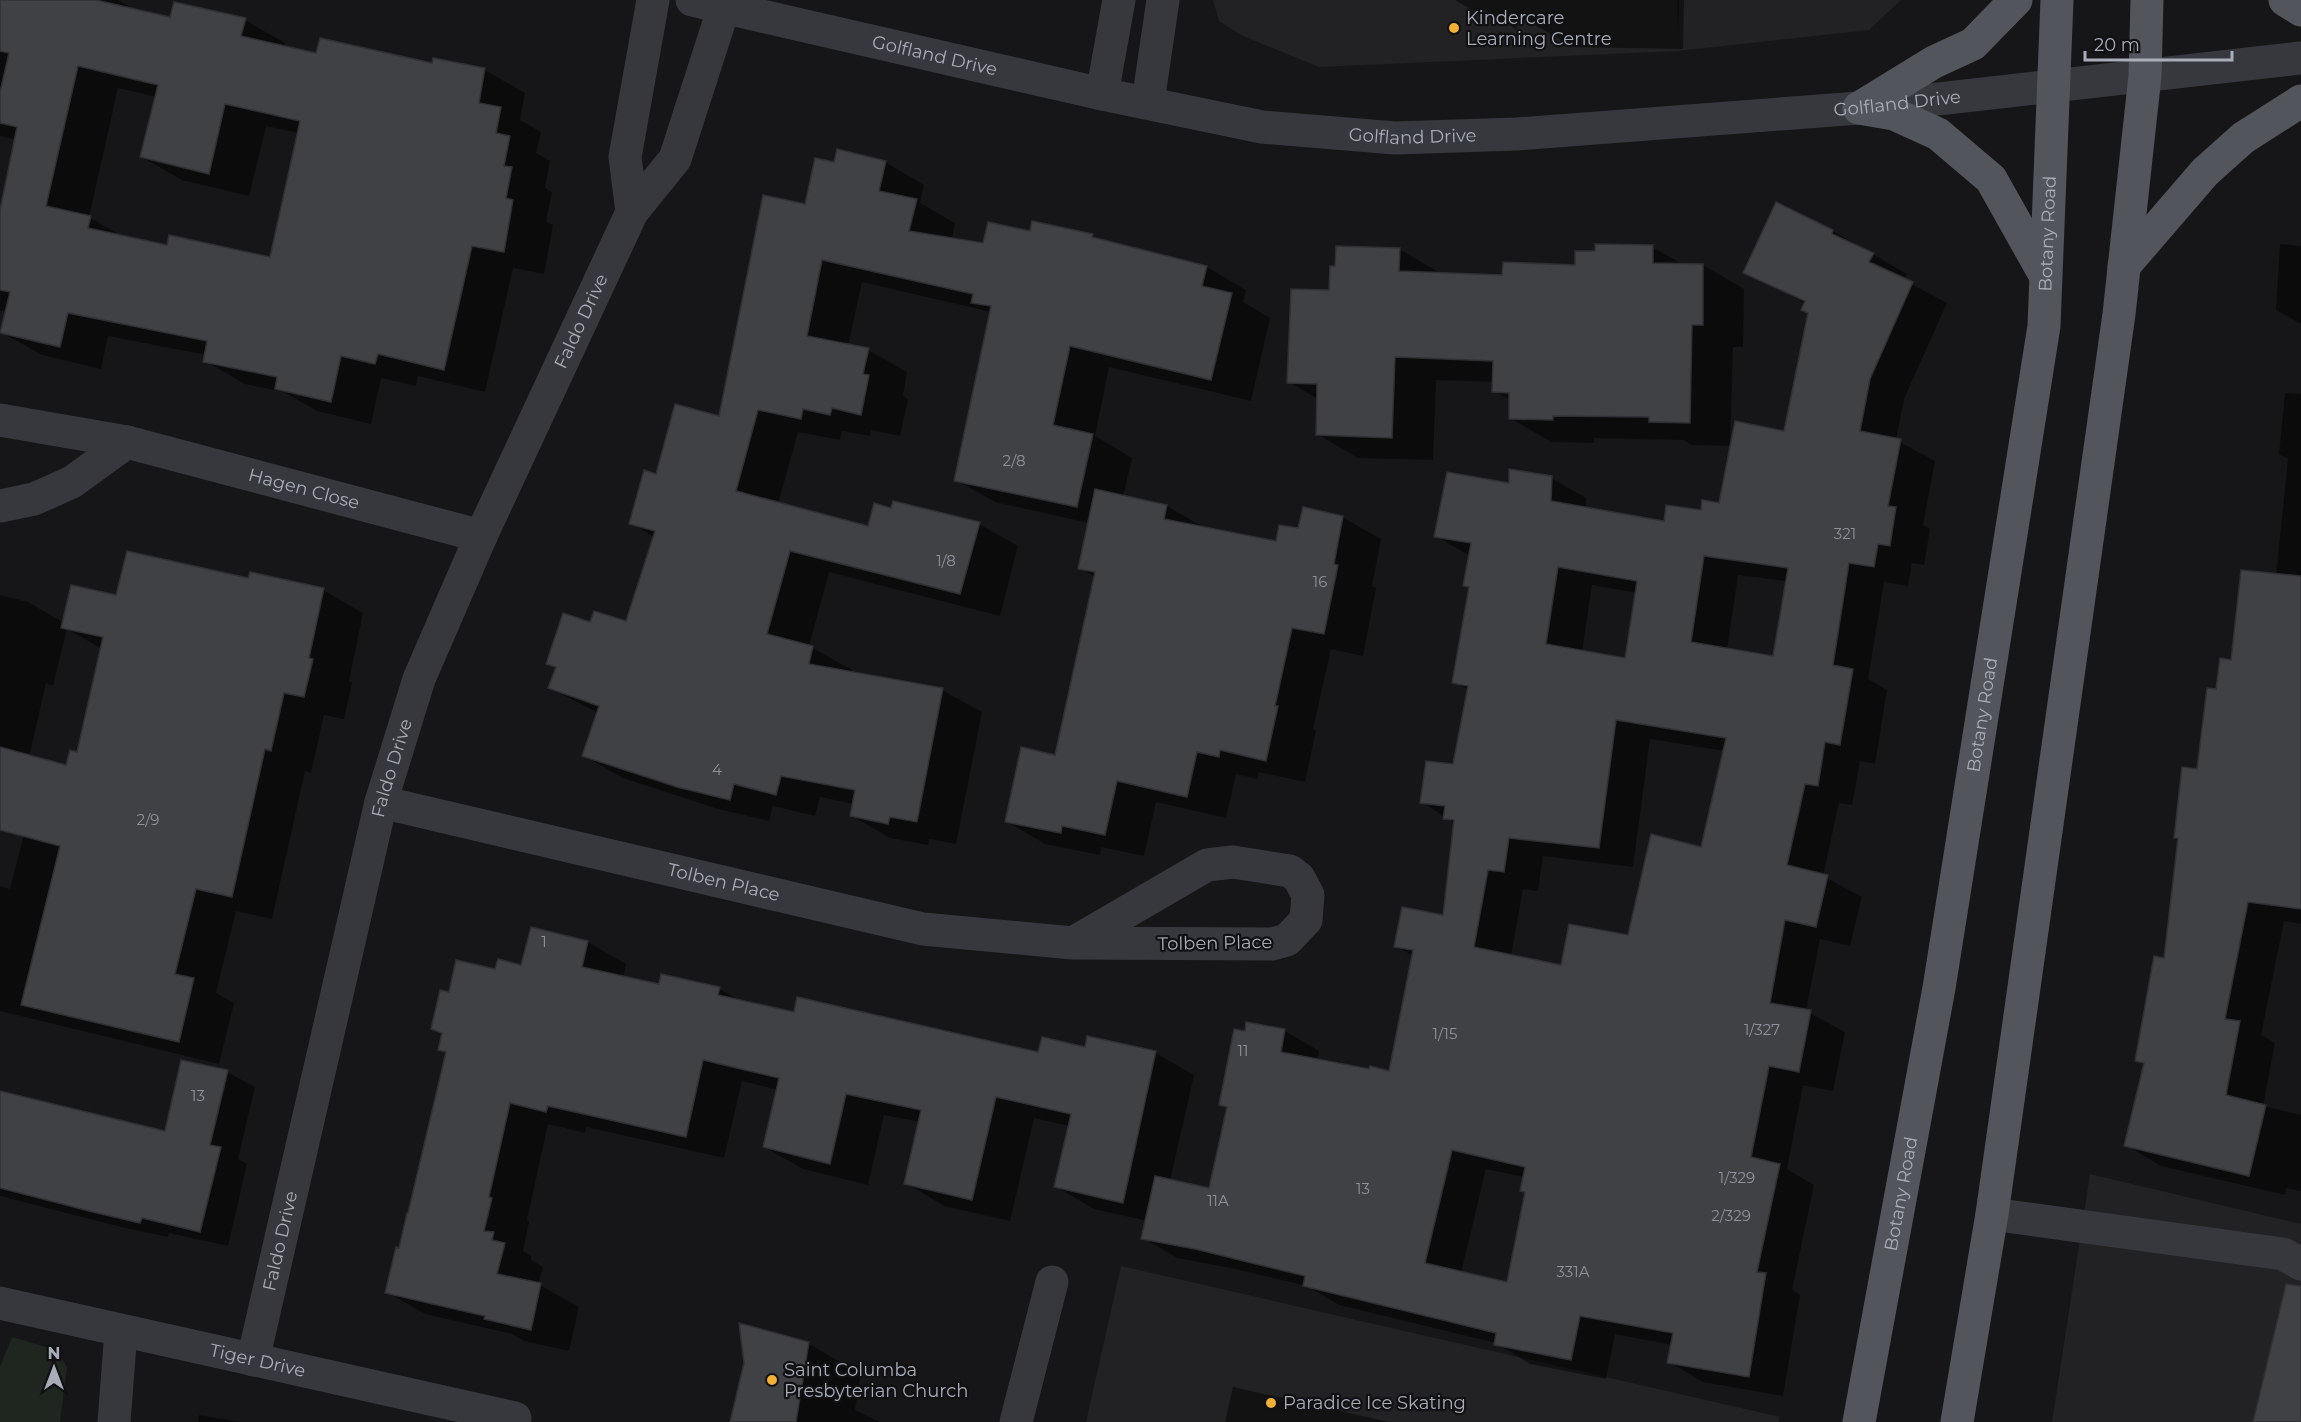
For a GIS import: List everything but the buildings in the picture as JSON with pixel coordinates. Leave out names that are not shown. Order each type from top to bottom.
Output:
[{"type":"main road","points":[[1859,108],[1934,62],[1973,44],[2016,0]]},
{"type":"main road","name":"Botany Road","points":[[1859,1422],[1941,976],[2044,326],[2057,0]]},
{"type":"main road","points":[[1957,1422],[1992,1214],[2119,314],[2145,76],[2146,0]]},
{"type":"main road","points":[[2285,0],[2301,10]]},
{"type":"main road","points":[[2124,266],[2205,172],[2243,138],[2301,100]]},
{"type":"main road","points":[[1859,108],[1894,114],[1938,134],[1991,179],[2046,276]]},
{"type":"street","points":[[632,212],[625,158],[653,0]]},
{"type":"street","name":"Golfland Drive","points":[[692,0],[1101,94],[1262,127],[1395,138],[1517,134],[1859,108],[2054,88],[2301,58]]},
{"type":"street","points":[[1101,94],[1119,0]]},
{"type":"street","points":[[1148,102],[1163,0]]},
{"type":"street","name":"Faldo Drive","points":[[253,1360],[381,801],[419,679],[481,536],[632,212],[675,159],[724,7]]},
{"type":"street","name":"Hagen Close","points":[[0,420],[127,442],[481,536]]},
{"type":"street","points":[[0,506],[34,499],[72,482],[127,442]]},
{"type":"street","name":"Tolben Place","points":[[381,801],[923,929],[1072,943],[1272,944],[1287,940],[1306,920],[1308,895],[1299,878],[1290,871],[1233,862],[1207,865],[1072,943]]},
{"type":"street","points":[[1992,1214],[2292,1259]]},
{"type":"street","points":[[1016,1422],[1052,1282]]},
{"type":"street","name":"Tiger Drive","points":[[0,1303],[515,1418]]},
{"type":"street","points":[[114,1422],[121,1331]]},
{"type":"shaded area","name":"Kindercare Learning Centre","points":[[1213,0],[1677,0],[1678,30],[1679,0],[1901,0],[1869,30],[1678,51],[1319,67],[1243,36],[1219,21]]},
{"type":"shaded area","points":[[2090,1174],[2301,1224],[2301,1422],[2052,1422]]},
{"type":"shaded area","points":[[1121,1266],[1780,1417],[1778,1422],[1086,1422]]},
{"type":"shaded area","points":[[12,1337],[56,1350],[67,1367],[60,1422],[0,1422],[0,1367]]},
{"type":"place","name":"Kindercare Learning Centre","points":[[1454,28]]},
{"type":"place","name":"Saint Columba Presbyterian Church","points":[[772,1380]]},
{"type":"place","name":"Paradice Ice Skating","points":[[1271,1403]]}]
